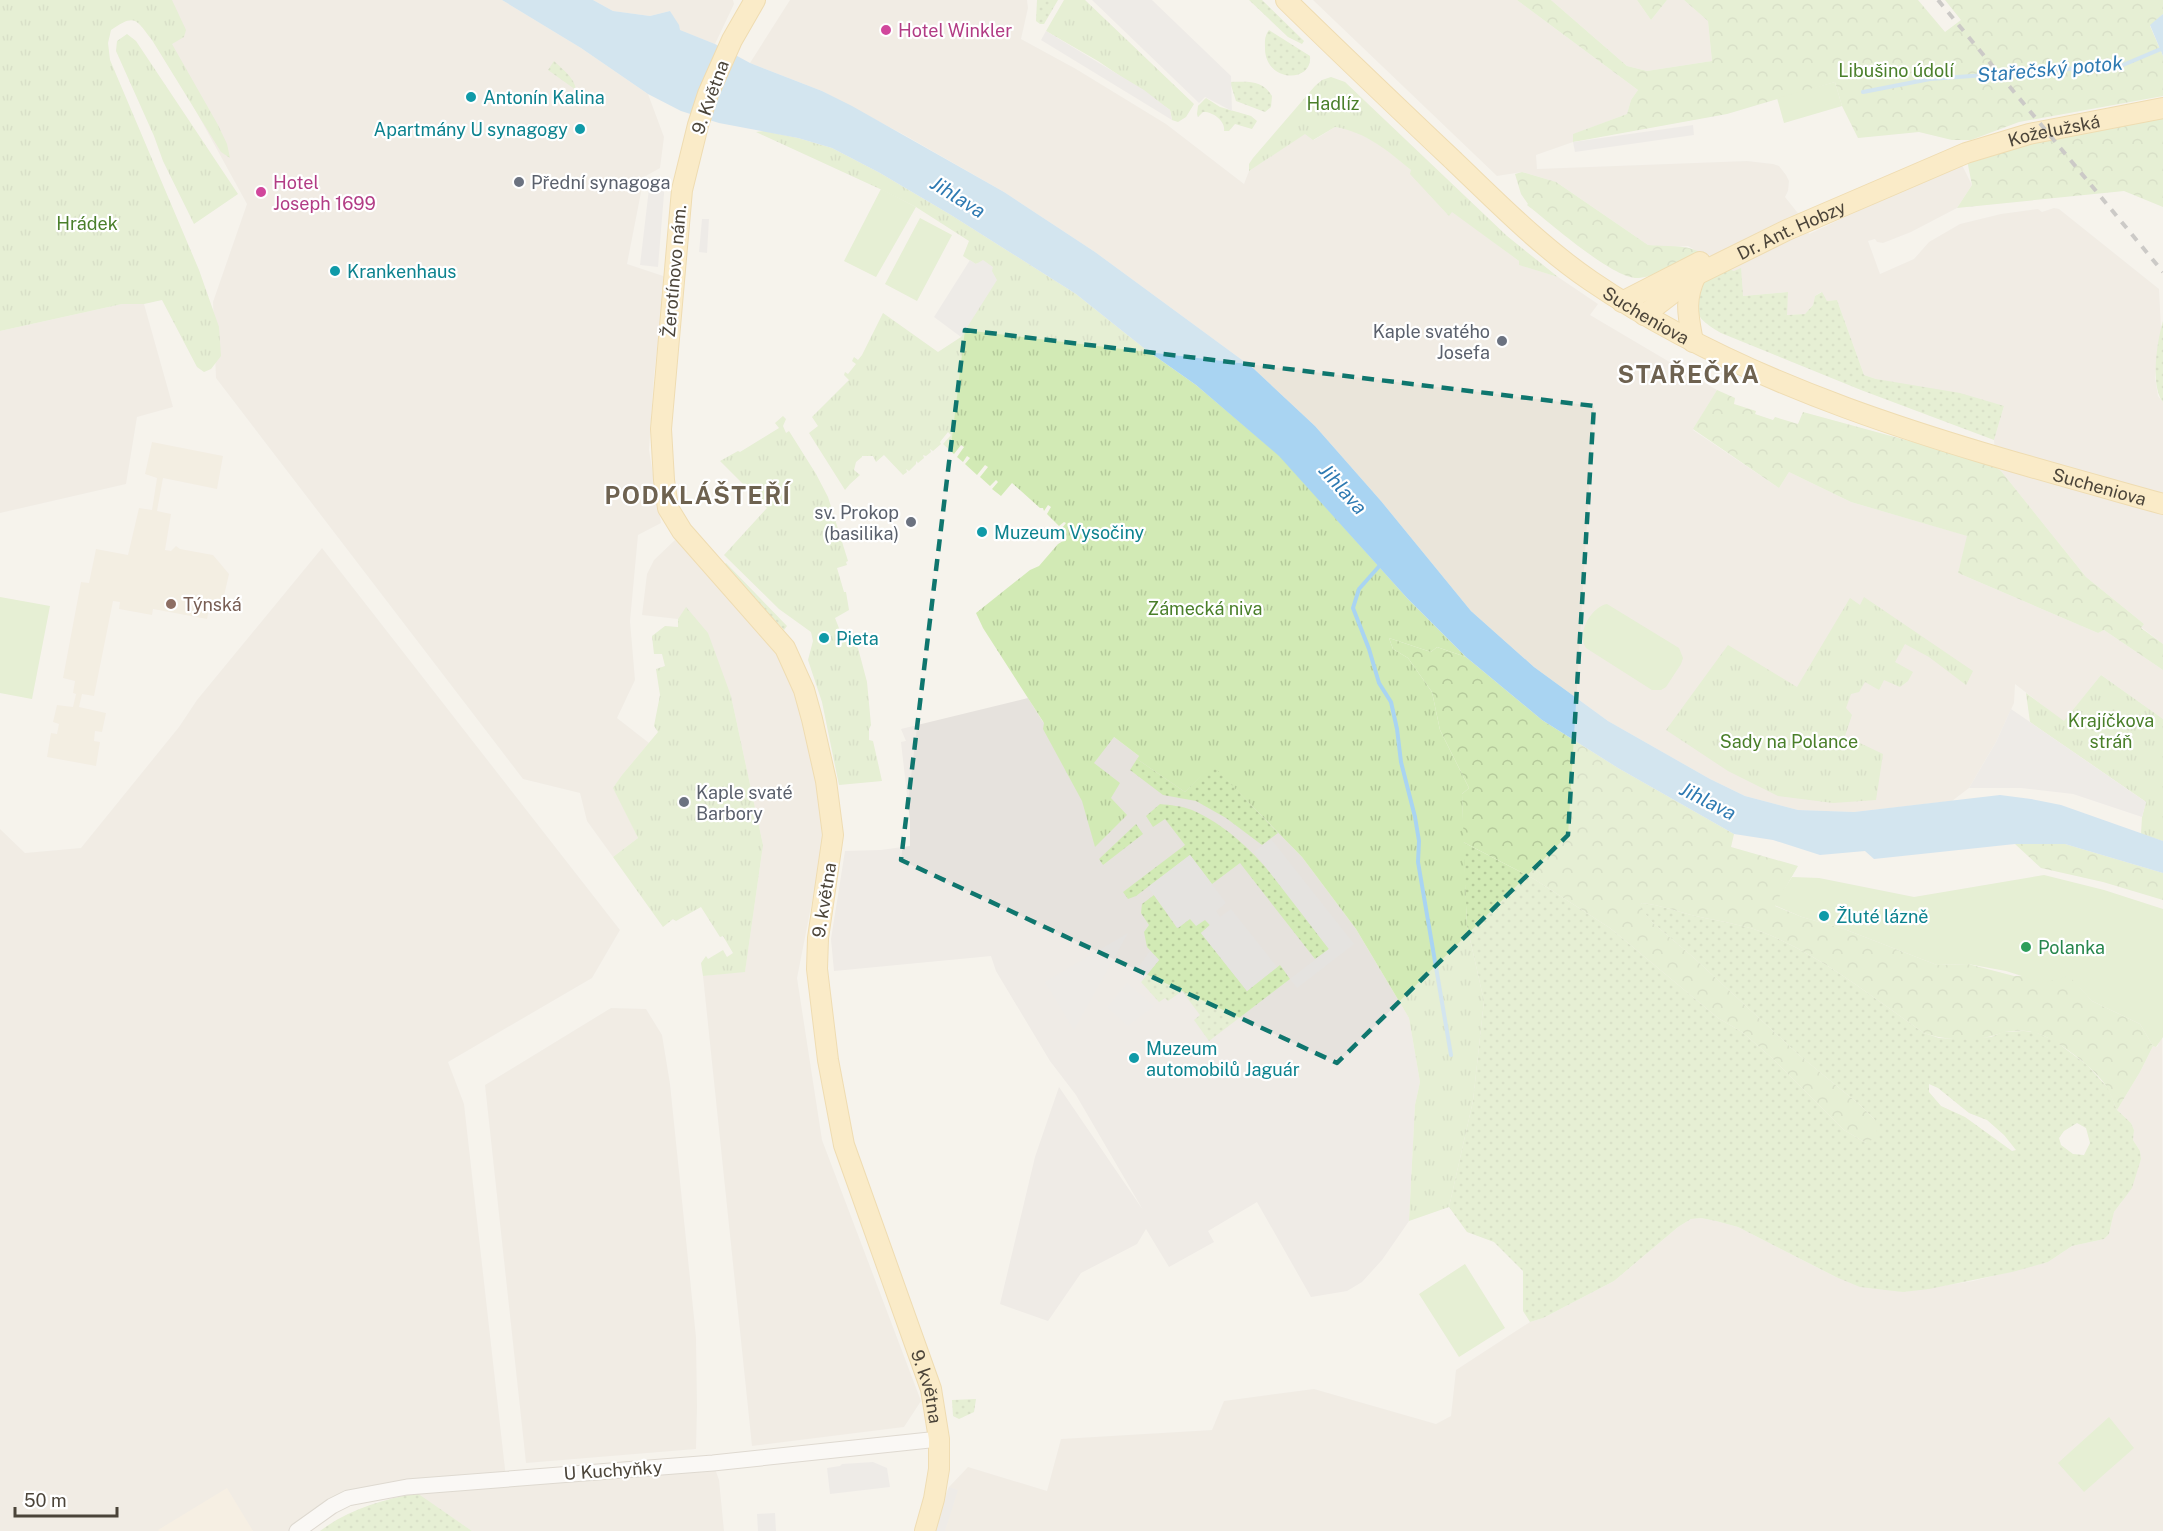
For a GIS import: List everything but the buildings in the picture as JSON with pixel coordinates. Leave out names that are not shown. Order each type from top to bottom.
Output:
[{"type":"main road","name":"Sucheniova","points":[[1286,0],[1535,238],[1588,279],[1644,315],[1745,367],[1814,396],[1905,428],[2163,504]]},
{"type":"main road","name":"9. Května","points":[[692,151],[708,94],[750,3]]},
{"type":"main road","name":"Koželužská","points":[[1948,160],[2024,135],[2163,108]]},
{"type":"main road","name":"Žerotínovo nám.","points":[[664,393],[680,199],[692,151]]},
{"type":"main road","name":"Dr. Ant. Hobzy","points":[[1644,315],[1696,275],[1787,230],[1948,160]]},
{"type":"main road","points":[[1623,302],[1757,234],[1787,230]]},
{"type":"main road","points":[[1693,342],[1686,309],[1696,275]]},
{"type":"main road","name":"9. května","points":[[664,393],[662,446],[668,508],[682,531],[785,648],[804,690],[812,719],[826,781],[833,835],[818,938],[817,969],[828,1060],[844,1145],[932,1389],[939,1439],[939,1469],[925,1531]]},
{"type":"street","name":"U Kuchyňky","points":[[297,1531],[332,1506],[348,1498],[408,1487],[713,1463],[939,1439]]},
{"type":"highlighted area","points":[[965,330],[1594,406],[1568,835],[1337,1063],[901,860]]},
{"type":"shaded area","points":[[143,0],[502,0],[581,48],[648,94],[664,137],[660,168],[644,177],[627,264],[666,277],[654,375],[649,450],[661,523],[638,535],[630,621],[635,680],[617,718],[649,743],[614,788],[638,838],[613,857],[587,821],[580,793],[523,779],[216,378],[213,302],[247,204],[140,9]]},
{"type":"shaded area","points":[[593,0],[733,0],[734,4],[715,44],[679,30],[670,11],[650,16],[613,11]]},
{"type":"shaded area","points":[[790,0],[1027,0],[1028,8],[1021,39],[1076,69],[1166,124],[1244,184],[1249,171],[1305,133],[1314,140],[1335,127],[1353,130],[1382,146],[1411,170],[1449,215],[1452,211],[1519,261],[1520,265],[1558,277],[1598,304],[1590,315],[1717,390],[1693,430],[1779,488],[1789,472],[1851,502],[1968,536],[1958,573],[2098,633],[2104,630],[2163,670],[2163,719],[2101,675],[2064,722],[2015,684],[2014,703],[1996,742],[1969,788],[1952,801],[1854,812],[1798,810],[1745,796],[1710,779],[1608,721],[1534,667],[1471,611],[1381,501],[1315,426],[1253,368],[1095,252],[1004,192],[822,91],[750,63]]},
{"type":"shaded area","points":[[1092,0],[1152,0],[1231,76],[1232,111],[1205,97],[1199,103]]},
{"type":"shaded area","points":[[1313,0],[1517,0],[1638,90],[1631,100],[1627,114],[1574,134],[1573,142],[1536,155],[1537,169],[1747,161],[1773,164],[1779,166],[1786,175],[1789,181],[1785,197],[1801,217],[1809,234],[1961,163],[1972,185],[1957,208],[1911,232],[1883,243],[1875,239],[1868,241],[1880,274],[1914,259],[1929,242],[1960,224],[2001,214],[2038,209],[2042,212],[2054,208],[2059,209],[2159,289],[2161,329],[2155,377],[2158,396],[2163,402],[2163,644],[2141,627],[2144,624],[2086,577],[2001,471],[1990,463],[1995,455],[1994,440],[2004,406],[1864,375],[1837,300],[1827,301],[1821,292],[1815,296],[1813,305],[1805,314],[1786,315],[1788,292],[1743,296],[1734,271],[1688,246],[1648,245],[1556,182],[1522,172],[1497,176]]},
{"type":"shaded area","points":[[1551,0],[1637,0],[1651,20],[1667,0],[1684,0],[1708,21],[1712,61],[1647,71],[1627,66]]},
{"type":"shaded area","points":[[1046,31],[1144,90],[1170,110],[1172,120],[1041,40]]},
{"type":"shaded area","points":[[1693,125],[1694,135],[1575,152],[1573,142]]},
{"type":"shaded area","points":[[650,180],[665,182],[658,267],[640,265]]},
{"type":"shaded area","points":[[702,219],[709,219],[707,253],[699,252]]},
{"type":"shaded area","points":[[970,260],[976,264],[983,260],[993,267],[992,271],[997,280],[961,337],[934,317]]},
{"type":"shaded area","points":[[122,304],[144,304],[173,407],[137,417],[126,484],[0,513],[0,331]]},
{"type":"shaded area","name":"Týnská","points":[[152,442],[223,456],[217,489],[163,478],[157,511],[171,514],[165,550],[171,551],[176,546],[180,549],[213,555],[229,574],[221,609],[210,606],[207,619],[153,609],[152,615],[119,609],[120,602],[113,601],[94,696],[82,694],[79,707],[106,713],[102,732],[95,731],[94,741],[100,742],[96,766],[47,757],[51,733],[57,734],[59,724],[53,722],[57,705],[73,707],[76,694],[73,693],[75,681],[63,678],[81,582],[89,583],[96,549],[128,555],[139,508],[152,510],[157,478],[145,474]]},
{"type":"shaded area","points":[[676,539],[790,658],[826,831],[797,978],[822,1140],[921,1401],[904,1427],[752,1446],[703,976],[745,971],[763,845],[731,696],[694,618],[686,608],[678,619],[642,615],[647,574],[654,560]]},
{"type":"shaded area","points":[[322,548],[620,930],[592,978],[448,1062],[464,1104],[506,1478],[713,1463],[719,1480],[724,1531],[472,1531],[407,1487],[368,1493],[297,1531],[0,1531],[0,829],[25,853],[81,848],[179,727],[197,700]]},
{"type":"shaded area","points":[[1028,698],[1043,722],[1114,737],[1139,756],[1138,759],[1212,764],[1302,857],[1356,929],[1409,1018],[1420,1082],[1415,1105],[1409,1221],[1382,1260],[1362,1282],[1347,1291],[1311,1297],[1257,1202],[1208,1231],[1214,1242],[1169,1267],[1146,1229],[1137,1244],[1081,1273],[1048,1321],[1000,1304],[1035,1157],[1059,1087],[1143,1210],[1076,1095],[1050,1061],[996,971],[991,956],[834,971],[831,939],[845,851],[910,846],[910,821],[901,742],[906,741],[901,729]]},
{"type":"shaded area","points":[[2011,709],[2146,802],[2142,817],[2073,794],[2021,788],[1969,788],[1996,742]]},
{"type":"shaded area","points":[[1271,839],[1354,944],[1297,988],[1290,979],[1329,949],[1254,852]]},
{"type":"shaded area","points":[[1190,855],[1226,903],[1216,911],[1220,917],[1231,909],[1277,967],[1247,991],[1201,933],[1210,925],[1205,920],[1196,926],[1190,919],[1178,928],[1148,887]]},
{"type":"shaded area","points":[[1128,933],[1074,1030],[1045,982]]},
{"type":"shaded area","points":[[1150,951],[1159,960],[1141,982],[1133,975]]},
{"type":"shaded area","points":[[1127,983],[1154,1006],[1128,1026],[1107,1007]]},
{"type":"shaded area","points":[[611,1008],[646,1009],[662,1035],[670,1084],[696,1337],[696,1449],[526,1463],[485,1085]]},
{"type":"shaded area","points":[[2162,1037],[2163,1531],[928,1531],[949,1487],[968,1467],[1047,1491],[1061,1439],[1212,1430],[1224,1401],[1314,1389],[1436,1424],[1451,1416],[1456,1370],[1530,1322],[1543,1318],[1614,1281],[1678,1227],[1691,1219],[1701,1218],[1738,1227],[1836,1277],[1903,1292],[1973,1281],[2048,1262],[2072,1246],[2104,1239],[2109,1234],[2114,1212],[2121,1203],[2141,1159],[2140,1151],[2133,1140],[2134,1130],[2131,1123],[2117,1110],[2153,1046],[2157,1047]]},
{"type":"shaded area","points":[[873,1462],[887,1468],[890,1487],[830,1494],[827,1468],[842,1464]]},
{"type":"shaded area","points":[[949,1487],[958,1490],[945,1531],[935,1531]]},
{"type":"shaded area","points":[[227,1488],[253,1531],[158,1530]]},
{"type":"shaded area","points":[[775,1513],[776,1531],[758,1531],[757,1514]]},
{"type":"green space","name":"Hrádek","points":[[0,0],[172,0],[186,30],[184,37],[172,44],[218,125],[227,144],[230,158],[221,152],[152,40],[138,23],[125,21],[111,30],[108,43],[110,60],[199,270],[219,327],[221,356],[211,369],[204,372],[197,367],[162,300],[144,304],[122,304],[0,331]]},
{"type":"green space","points":[[1037,0],[1058,0],[1044,24],[1036,21]]},
{"type":"green space","points":[[1064,0],[1085,0],[1194,104],[1186,117],[1178,122],[1172,120],[1170,110],[1098,61],[1046,31]]},
{"type":"green space","points":[[1249,0],[1262,0],[1304,41],[1302,44],[1288,37]]},
{"type":"green space","name":"Libušino údolí","points":[[1517,0],[1551,0],[1627,66],[1647,71],[1712,61],[1708,21],[1684,0],[1918,0],[1945,32],[1961,20],[1945,0],[2163,0],[2163,14],[2150,26],[2163,56],[2163,96],[2019,122],[1971,140],[1952,140],[1919,132],[1858,138],[1842,106],[1835,82],[1727,114],[1573,142],[1573,134],[1627,114],[1631,100],[1638,90]]},
{"type":"green space","points":[[1637,0],[1667,0],[1651,20]]},
{"type":"green space","points":[[1269,30],[1310,56],[1309,65],[1304,71],[1297,75],[1289,75],[1273,68],[1267,60],[1265,49]]},
{"type":"green space","points":[[127,34],[136,41],[238,194],[194,224],[163,161],[116,51],[117,41]]},
{"type":"green space","points":[[554,61],[571,78],[576,90],[548,70]]},
{"type":"green space","name":"Hadlíz","points":[[1331,77],[1345,82],[1507,236],[1558,277],[1519,265],[1519,261],[1452,212],[1449,216],[1410,174],[1411,170],[1376,143],[1357,133],[1335,127],[1313,140],[1305,134],[1249,171],[1249,164],[1253,158],[1315,86]]},
{"type":"green space","points":[[1230,82],[1248,82],[1264,87],[1272,96],[1271,107],[1265,112],[1236,101]]},
{"type":"green space","points":[[1835,82],[1842,106],[1784,123],[1777,98]]},
{"type":"green space","points":[[1206,98],[1220,107],[1251,116],[1257,121],[1252,129],[1235,124],[1229,131],[1224,131],[1221,120],[1214,115],[1203,112],[1198,117],[1198,106]]},
{"type":"green space","points":[[2163,116],[2163,207],[2124,191],[1957,208],[1972,185],[1967,160],[2025,142]]},
{"type":"green space","name":"Zámecká niva","points":[[764,131],[832,148],[880,173],[1076,294],[1145,349],[1196,385],[1280,456],[1407,598],[1466,657],[1437,647],[1431,652],[1389,638],[1393,649],[1408,658],[1432,692],[1440,730],[1469,788],[1462,794],[1467,926],[1484,1001],[1473,1101],[1449,1207],[1409,1221],[1415,1105],[1420,1082],[1409,1018],[1356,929],[1302,857],[1212,765],[1185,792],[1137,759],[1139,756],[1114,737],[1094,763],[1120,783],[1111,798],[1127,815],[1095,847],[1082,801],[1043,729],[1044,723],[983,628],[976,613],[1030,570],[1039,566],[1063,541],[1061,538],[1066,531],[1062,528],[1066,523],[1059,526],[1047,514],[1051,507],[1048,505],[1044,511],[1012,483],[1001,496],[992,489],[998,482],[996,480],[990,486],[980,477],[988,467],[985,465],[977,475],[965,464],[970,458],[967,456],[963,462],[957,457],[964,447],[961,445],[954,454],[943,444],[951,435],[948,432],[940,442],[941,444],[933,451],[930,449],[931,452],[926,456],[923,455],[924,458],[918,463],[916,461],[909,471],[906,469],[907,472],[903,475],[884,455],[876,462],[873,456],[862,456],[856,462],[854,470],[860,475],[845,490],[809,433],[818,426],[812,417],[849,380],[844,375],[845,372],[848,374],[856,364],[852,361],[854,357],[858,360],[862,355],[883,313],[938,352],[961,337],[980,263],[975,264],[963,256],[969,241],[916,207],[756,132]]},
{"type":"green space","points":[[1522,172],[1556,182],[1648,245],[1681,247],[1700,252],[1647,277],[1628,276],[1614,270],[1565,236],[1527,205],[1515,174]]},
{"type":"green space","points":[[881,189],[916,207],[876,277],[844,261]]},
{"type":"green space","points":[[920,218],[952,235],[917,301],[885,284]]},
{"type":"green space","points":[[1724,267],[1734,271],[1741,268],[1743,296],[1788,292],[1787,315],[1805,314],[1813,305],[1815,296],[1822,292],[1827,301],[1837,300],[1864,375],[1960,393],[2004,406],[1994,440],[1861,390],[1721,333],[1700,317],[1696,306],[1701,281]]},
{"type":"green space","points":[[2163,321],[2163,402],[2159,395],[2156,375],[2157,351]]},
{"type":"green space","points":[[1717,390],[1735,398],[1734,404],[1756,411],[1755,414],[1773,420],[1775,417],[1798,424],[1803,412],[1990,463],[2001,471],[2086,577],[2144,624],[2141,628],[2163,644],[2163,670],[2104,630],[2098,633],[1958,573],[1967,536],[1851,502],[1789,472],[1779,488],[1693,429]]},
{"type":"green space","points":[[783,416],[786,419],[783,426],[786,433],[789,431],[828,497],[848,561],[847,565],[837,568],[844,592],[846,592],[849,610],[835,618],[842,636],[854,633],[867,682],[871,725],[869,740],[873,741],[882,781],[839,785],[822,702],[808,660],[813,641],[811,632],[779,609],[724,555],[767,508],[720,461],[740,452],[779,428],[775,423]]},
{"type":"green space","points":[[726,563],[787,626],[784,630],[724,565]]},
{"type":"green space","points":[[0,597],[50,606],[32,699],[0,693]]},
{"type":"green space","name":"Sady na Polance","points":[[1864,597],[1973,671],[1966,685],[1929,657],[1905,644],[1895,662],[1913,672],[1908,681],[1900,687],[1884,680],[1879,690],[1865,682],[1859,692],[1851,694],[1846,708],[1852,715],[1845,736],[1883,754],[1876,800],[1833,803],[1778,796],[1728,771],[1666,730],[1728,645],[1797,687],[1850,598],[1860,605]]},
{"type":"green space","points":[[1607,604],[1679,648],[1683,658],[1681,664],[1666,687],[1661,690],[1652,690],[1586,648],[1583,636],[1587,622],[1596,610]]},
{"type":"green space","points":[[686,607],[708,633],[731,696],[763,845],[745,972],[703,976],[701,963],[706,956],[708,959],[723,950],[727,957],[733,953],[723,936],[720,937],[701,907],[676,921],[673,919],[663,927],[613,857],[638,838],[613,788],[658,732],[654,726],[660,695],[656,669],[665,666],[662,654],[654,654],[652,636],[665,626],[678,627],[678,619]]},
{"type":"green space","points":[[1389,638],[1431,652],[1437,647],[1466,657],[1542,720],[1618,768],[1734,834],[1731,847],[1798,866],[1775,906],[1802,917],[1844,929],[1937,965],[1968,964],[2014,976],[2068,974],[2092,1001],[2140,1024],[2153,1046],[2117,1110],[2108,1089],[2095,1073],[2063,1047],[2041,1035],[2029,1031],[2015,1031],[1967,1040],[1949,1039],[1924,1033],[1831,968],[1772,936],[1744,926],[1642,903],[1639,906],[1653,923],[1799,1055],[1860,1105],[1875,1120],[1877,1131],[1875,1138],[1866,1143],[1844,1130],[1772,1058],[1742,1032],[1718,1018],[1610,928],[1534,879],[1463,842],[1462,794],[1469,788],[1440,730],[1432,692],[1408,658],[1393,649]]},
{"type":"green space","name":"Krajíčkova stráň","points":[[2101,675],[2163,719],[2163,841],[2141,834],[2146,802],[2030,722],[2026,693],[2064,721]]},
{"type":"green space","points":[[1137,759],[1185,792],[1212,764],[1278,833],[1262,845],[1226,818],[1196,801],[1163,795],[1130,770]]},
{"type":"green space","points":[[1160,804],[1192,810],[1234,836],[1268,870],[1329,949],[1315,959],[1240,863],[1212,884],[1190,855],[1136,896],[1128,899],[1123,892],[1185,845],[1165,819],[1153,827],[1146,816]]},
{"type":"green space","points":[[1136,824],[1143,834],[1103,865],[1099,859]]},
{"type":"green space","points":[[1463,842],[1534,879],[1610,928],[1718,1018],[1742,1032],[1772,1058],[1844,1130],[1866,1143],[1875,1120],[1799,1055],[1653,923],[1638,906],[1642,903],[1656,905],[1763,932],[1812,956],[1924,1033],[1939,1038],[1991,1037],[2003,1032],[2035,1032],[2055,1041],[2087,1065],[2108,1088],[2117,1110],[2131,1123],[2134,1130],[2133,1140],[2140,1151],[2141,1159],[2132,1188],[2114,1212],[2109,1234],[2104,1239],[2072,1246],[2048,1262],[2012,1272],[1903,1292],[1860,1287],[1738,1227],[1701,1218],[1691,1219],[1678,1227],[1614,1281],[1543,1318],[1530,1322],[1523,1311],[1523,1271],[1494,1242],[1467,1232],[1449,1207],[1473,1101],[1484,1001],[1467,926]],"holes":[[[1929,1084],[1938,1088],[1969,1113],[1987,1120],[2016,1150],[2012,1151],[1965,1117],[1941,1106],[1929,1092]],[[2077,1123],[2086,1128],[2090,1143],[2084,1155],[2073,1154],[2061,1145],[2059,1138],[2064,1131]]]},
{"type":"green space","points":[[2015,844],[2065,844],[2163,873],[2163,900],[2103,882],[2041,868]]},
{"type":"green space","name":"Polanka","points":[[2044,875],[2104,890],[2163,909],[2163,1037],[2156,1047],[2153,1046],[2140,1024],[2092,1001],[2069,976],[2044,983],[2006,971],[1968,964],[1937,965],[1774,905],[1792,877],[1819,878],[1914,897]]},
{"type":"green space","points":[[1154,895],[1177,928],[1190,918],[1205,919],[1210,925],[1201,933],[1247,991],[1280,965],[1290,979],[1209,1041],[1194,1020],[1200,1015],[1182,991],[1168,1001],[1165,998],[1159,1002],[1141,982],[1159,960],[1147,947],[1144,932],[1149,925],[1141,913],[1142,904]]},
{"type":"green space","points":[[1465,1264],[1505,1328],[1459,1357],[1419,1294]]},
{"type":"green space","points":[[976,1399],[974,1412],[959,1419],[953,1416],[952,1400]]},
{"type":"green space","points":[[2109,1417],[2134,1448],[2084,1492],[2058,1463]]},
{"type":"green space","points":[[417,1493],[472,1531],[320,1531],[366,1506]]},
{"type":"water","name":"Jihlava","points":[[502,0],[593,0],[613,11],[650,16],[670,11],[680,30],[715,44],[750,63],[822,91],[852,106],[1004,192],[1095,252],[1253,368],[1315,426],[1381,501],[1471,611],[1534,667],[1608,721],[1710,779],[1745,796],[1798,810],[1854,812],[2000,795],[2061,805],[2163,841],[2163,873],[2065,844],[2015,844],[1874,859],[1865,851],[1820,855],[1773,840],[1734,834],[1618,768],[1542,720],[1466,657],[1407,598],[1279,456],[1196,385],[1145,349],[1076,294],[951,215],[832,148],[798,138],[719,123],[681,111],[648,94],[581,48]]},
{"type":"water","points":[[2163,14],[2163,56],[2150,25]]},
{"type":"waterway","name":"Stařečský potok","points":[[1863,92],[1930,79],[2123,65],[2163,48]]},
{"type":"waterway","points":[[1382,563],[1359,589],[1353,608],[1379,683],[1391,702],[1397,729],[1401,762],[1419,841],[1418,862],[1451,1055]]},
{"type":"railway","points":[[1938,0],[2163,272]]},
{"type":"place","name":"Hotel Winkler","points":[[886,30]]},
{"type":"place","name":"Antonín Kalina","points":[[471,97]]},
{"type":"place","name":"Apartmány U synagogy","points":[[580,129]]},
{"type":"place","name":"Přední synagoga","points":[[519,182]]},
{"type":"place","name":"Hotel Joseph 1699","points":[[261,192]]},
{"type":"place","name":"Krankenhaus","points":[[335,271]]},
{"type":"place","name":"Kaple svatého Josefa","points":[[1502,341]]},
{"type":"place","name":"sv. Prokop (basilika)","points":[[911,522]]},
{"type":"place","name":"Muzeum Vysočiny","points":[[982,532]]},
{"type":"place","name":"Týnská","points":[[171,604]]},
{"type":"place","name":"Pieta","points":[[824,638]]},
{"type":"place","name":"Kaple svaté Barbory","points":[[684,802]]},
{"type":"place","name":"Žluté lázně","points":[[1824,916]]},
{"type":"place","name":"Polanka","points":[[2026,947]]},
{"type":"place","name":"Muzeum automobilů Jaguár","points":[[1134,1058]]},
{"type":"district","name":"STAŘEČKA","points":[[1689,374]]},
{"type":"district","name":"PODKLÁŠTEŘÍ","points":[[698,495]]}]
